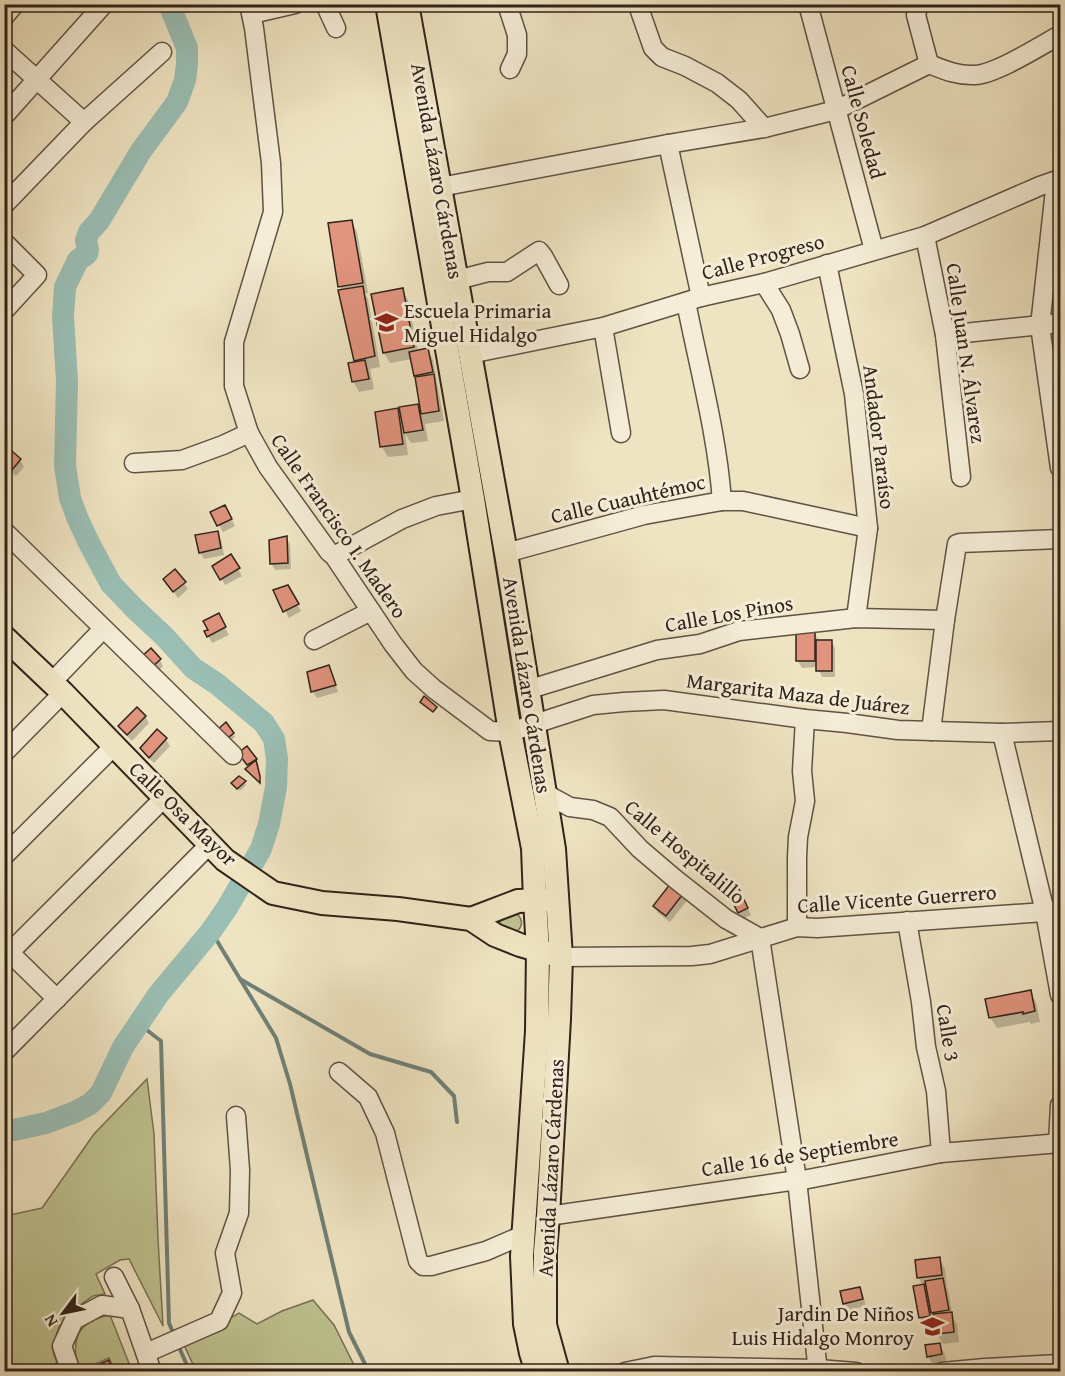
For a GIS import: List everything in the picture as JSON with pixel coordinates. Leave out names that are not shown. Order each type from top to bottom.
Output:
[{"type":"main road","name":"Avenida Lázaro Cárdenas","points":[[387,4],[473,500],[510,732],[533,848],[561,957],[545,1252],[545,1325],[558,1371]]},
{"type":"main road","name":"Avenida Lázaro Cárdenas","points":[[407,4],[506,553],[554,849],[538,950],[537,1031],[522,1256],[525,1324],[537,1371]]},
{"type":"main road","name":"Calle Osa Mayor","points":[[6,640],[57,688],[225,860],[273,893],[322,903],[398,909],[471,919],[495,935],[561,957]]},
{"type":"main road","name":"Calle Osa Mayor","points":[[471,919],[518,901],[546,900]]},
{"type":"street","points":[[4,16],[15,4]]},
{"type":"street","points":[[5,115],[104,4]]},
{"type":"street","points":[[250,9],[295,4]]},
{"type":"street","points":[[507,4],[517,35],[517,54],[510,69]]},
{"type":"street","name":"Calle Soledad","points":[[808,4],[874,250]]},
{"type":"street","points":[[328,5],[336,28]]},
{"type":"street","points":[[637,6],[653,48],[662,57],[717,83],[739,100],[764,128]]},
{"type":"street","points":[[916,8],[929,64]]},
{"type":"street","name":"Calle Francisco I. Madero","points":[[250,9],[271,163],[273,212],[234,342],[234,387],[249,433],[268,467],[334,556],[393,644],[414,671],[490,731],[510,732]]},
{"type":"street","points":[[440,187],[764,128],[836,110],[929,64],[953,73],[976,75],[995,70],[1060,35]]},
{"type":"street","points":[[4,50],[84,122]]},
{"type":"street","points":[[4,205],[84,122],[162,52]]},
{"type":"street","points":[[668,144],[720,473],[722,501]]},
{"type":"street","points":[[1058,180],[1041,326],[1060,468]]},
{"type":"street","name":"Calle Progreso","points":[[470,354],[603,327],[925,236],[1058,180]]},
{"type":"street","name":"Calle Juan N. Álvarez","points":[[925,236],[945,336],[961,477]]},
{"type":"street","points":[[4,242],[37,275],[4,311]]},
{"type":"street","points":[[457,280],[488,272],[507,272],[539,251],[559,285]]},
{"type":"street","name":"Andador Paraíso","points":[[827,264],[854,394],[868,528],[856,618]]},
{"type":"street","points":[[764,283],[782,310],[800,369]]},
{"type":"street","points":[[945,336],[1060,323]]},
{"type":"street","points":[[603,327],[621,433]]},
{"type":"street","points":[[134,463],[182,460],[249,433]]},
{"type":"street","points":[[334,556],[402,519],[436,506],[473,500]]},
{"type":"street","name":"Calle Cuauhtémoc","points":[[506,553],[644,514],[722,501],[743,501],[868,528]]},
{"type":"street","points":[[4,531],[234,755]]},
{"type":"street","points":[[931,731],[957,544],[1060,539]]},
{"type":"street","points":[[314,640],[371,611]]},
{"type":"street","name":"Calle Los Pinos","points":[[527,690],[657,650],[700,644],[739,631],[856,618],[945,620]]},
{"type":"street","points":[[4,753],[104,629]]},
{"type":"street","name":"Margarita Maza de Juárez","points":[[510,732],[593,705],[664,700],[898,730],[1002,733],[1060,731]]},
{"type":"street","points":[[797,927],[796,857],[805,801],[802,771],[805,719]]},
{"type":"street","points":[[1002,733],[1053,910],[1060,995]]},
{"type":"street","points":[[4,856],[114,746]]},
{"type":"street","name":"Calle Hospitalillo","points":[[546,794],[570,807],[593,810],[610,818],[640,849],[674,878],[726,919],[760,938]]},
{"type":"street","points":[[57,999],[6,952],[164,798]]},
{"type":"street","points":[[4,1053],[210,844]]},
{"type":"street","name":"Calle Vicente Guerrero","points":[[561,957],[692,956],[710,954],[797,927],[817,928],[1053,910]]},
{"type":"street","name":"Calle 3","points":[[907,921],[926,1047],[936,1091],[941,1154]]},
{"type":"street","points":[[760,938],[797,1179],[818,1370]]},
{"type":"street","points":[[339,1072],[368,1097],[385,1133],[418,1261],[423,1266],[431,1266],[486,1251],[523,1235]]},
{"type":"street","points":[[1060,1105],[1060,1144]]},
{"type":"street","points":[[146,1353],[219,1321],[232,1293],[225,1253],[239,1213],[240,1170],[236,1116]]},
{"type":"street","name":"Calle 16 de Septiembre","points":[[548,1216],[797,1179],[803,1180],[941,1154],[1060,1144]]},
{"type":"street","points":[[114,1277],[130,1309],[152,1371]]},
{"type":"street","points":[[70,1369],[62,1346],[74,1320],[102,1305],[130,1309]]},
{"type":"street","points":[[942,1371],[1060,1364]]},
{"type":"street","points":[[625,1371],[654,1366],[856,1371]]},
{"type":"green space","points":[[516,913],[522,923],[515,933],[500,925],[500,919]]},
{"type":"green space","points":[[147,1079],[154,1134],[163,1326],[129,1259],[120,1260],[96,1274],[105,1294],[93,1296],[70,1312],[59,1327],[52,1348],[57,1363],[43,1371],[5,1372],[5,1216],[42,1208],[94,1134]]},
{"type":"green space","points":[[313,1300],[334,1325],[357,1371],[196,1371],[184,1345],[239,1313],[257,1324],[282,1311]]},
{"type":"green space","points":[[110,1315],[132,1371],[115,1371],[109,1358],[79,1371],[75,1350],[79,1334],[90,1322]]},
{"type":"building","points":[[352,220],[363,283],[338,287],[328,223]]},
{"type":"building","points":[[363,286],[375,356],[354,361],[338,290]]},
{"type":"building","points":[[403,288],[414,347],[383,353],[371,294]]},
{"type":"building","points":[[428,348],[433,372],[414,376],[409,352]]},
{"type":"building","points":[[365,360],[369,379],[352,382],[348,363]]},
{"type":"building","points":[[434,374],[439,411],[421,414],[415,377]]},
{"type":"building","points":[[418,404],[423,430],[404,433],[399,407]]},
{"type":"building","points":[[398,408],[403,444],[380,447],[375,412]]},
{"type":"building","points":[[4,444],[21,459],[12,470],[4,463]]},
{"type":"building","points":[[225,505],[232,519],[217,526],[210,512]]},
{"type":"building","points":[[218,531],[221,548],[199,553],[195,535]]},
{"type":"building","points":[[287,536],[288,563],[270,564],[269,540]]},
{"type":"building","points":[[231,554],[240,568],[220,580],[212,566]]},
{"type":"building","points":[[175,569],[186,582],[173,592],[163,579]]},
{"type":"building","points":[[288,585],[299,604],[283,612],[273,590]]},
{"type":"building","points":[[219,613],[226,627],[207,637],[204,631],[208,630],[203,621]]},
{"type":"building","points":[[796,632],[815,632],[815,661],[796,661]]},
{"type":"building","points":[[816,640],[832,640],[832,671],[816,671]]},
{"type":"building","points":[[151,648],[161,659],[151,668],[141,657]]},
{"type":"building","points":[[329,665],[336,685],[311,692],[307,672]]},
{"type":"building","points":[[424,696],[437,707],[433,712],[420,702]]},
{"type":"building","points":[[137,707],[146,716],[127,735],[118,726]]},
{"type":"building","points":[[226,722],[234,733],[225,740],[217,730]]},
{"type":"building","points":[[157,729],[167,738],[149,758],[140,748]]},
{"type":"building","points":[[247,746],[257,759],[247,765],[238,753]]},
{"type":"building","points":[[256,760],[260,776],[260,783],[245,769]]},
{"type":"building","points":[[239,776],[246,781],[237,789],[231,783]]},
{"type":"building","points":[[674,879],[686,890],[666,916],[653,906]]},
{"type":"building","points":[[738,887],[748,908],[738,913],[728,892]]},
{"type":"building","points":[[1031,990],[1035,1011],[989,1018],[985,999]]},
{"type":"building","points":[[940,1257],[942,1275],[917,1278],[915,1260]]},
{"type":"building","points":[[943,1278],[949,1310],[931,1313],[925,1281]]},
{"type":"building","points":[[924,1284],[930,1316],[919,1318],[913,1286]]},
{"type":"building","points":[[860,1287],[863,1299],[843,1304],[840,1291]]},
{"type":"building","points":[[952,1312],[954,1332],[936,1334],[933,1314]]},
{"type":"building","points":[[940,1343],[942,1354],[927,1357],[925,1345]]},
{"type":"building","points":[[109,1360],[113,1372],[81,1372]]},
{"type":"waterway","points":[[4,1130],[46,1123],[75,1112],[90,1104],[101,1093],[123,1047],[158,995],[211,931],[261,849],[269,824],[276,787],[277,759],[274,739],[264,723],[217,684],[193,668],[111,584],[77,517],[70,498],[65,466],[67,381],[63,317],[65,287],[78,260],[87,254],[86,240],[89,232],[99,221],[141,151],[177,102],[185,80],[187,48],[169,4]]},
{"type":"waterway","points":[[211,931],[240,979],[370,1054],[431,1072],[454,1096],[457,1122]]},
{"type":"waterway","points":[[240,979],[276,1038],[290,1084],[349,1332],[369,1372]]},
{"type":"waterway","points":[[139,1024],[161,1041],[169,1323],[174,1335]]},
{"type":"waterway","points":[[178,1345],[190,1372]]},
{"type":"place","name":"Escuela Primaria Miguel Hidalgo","points":[[386,323]]},
{"type":"place","name":"Jardin De Niños Luis Hidalgo Monroy","points":[[932,1326]]}]
